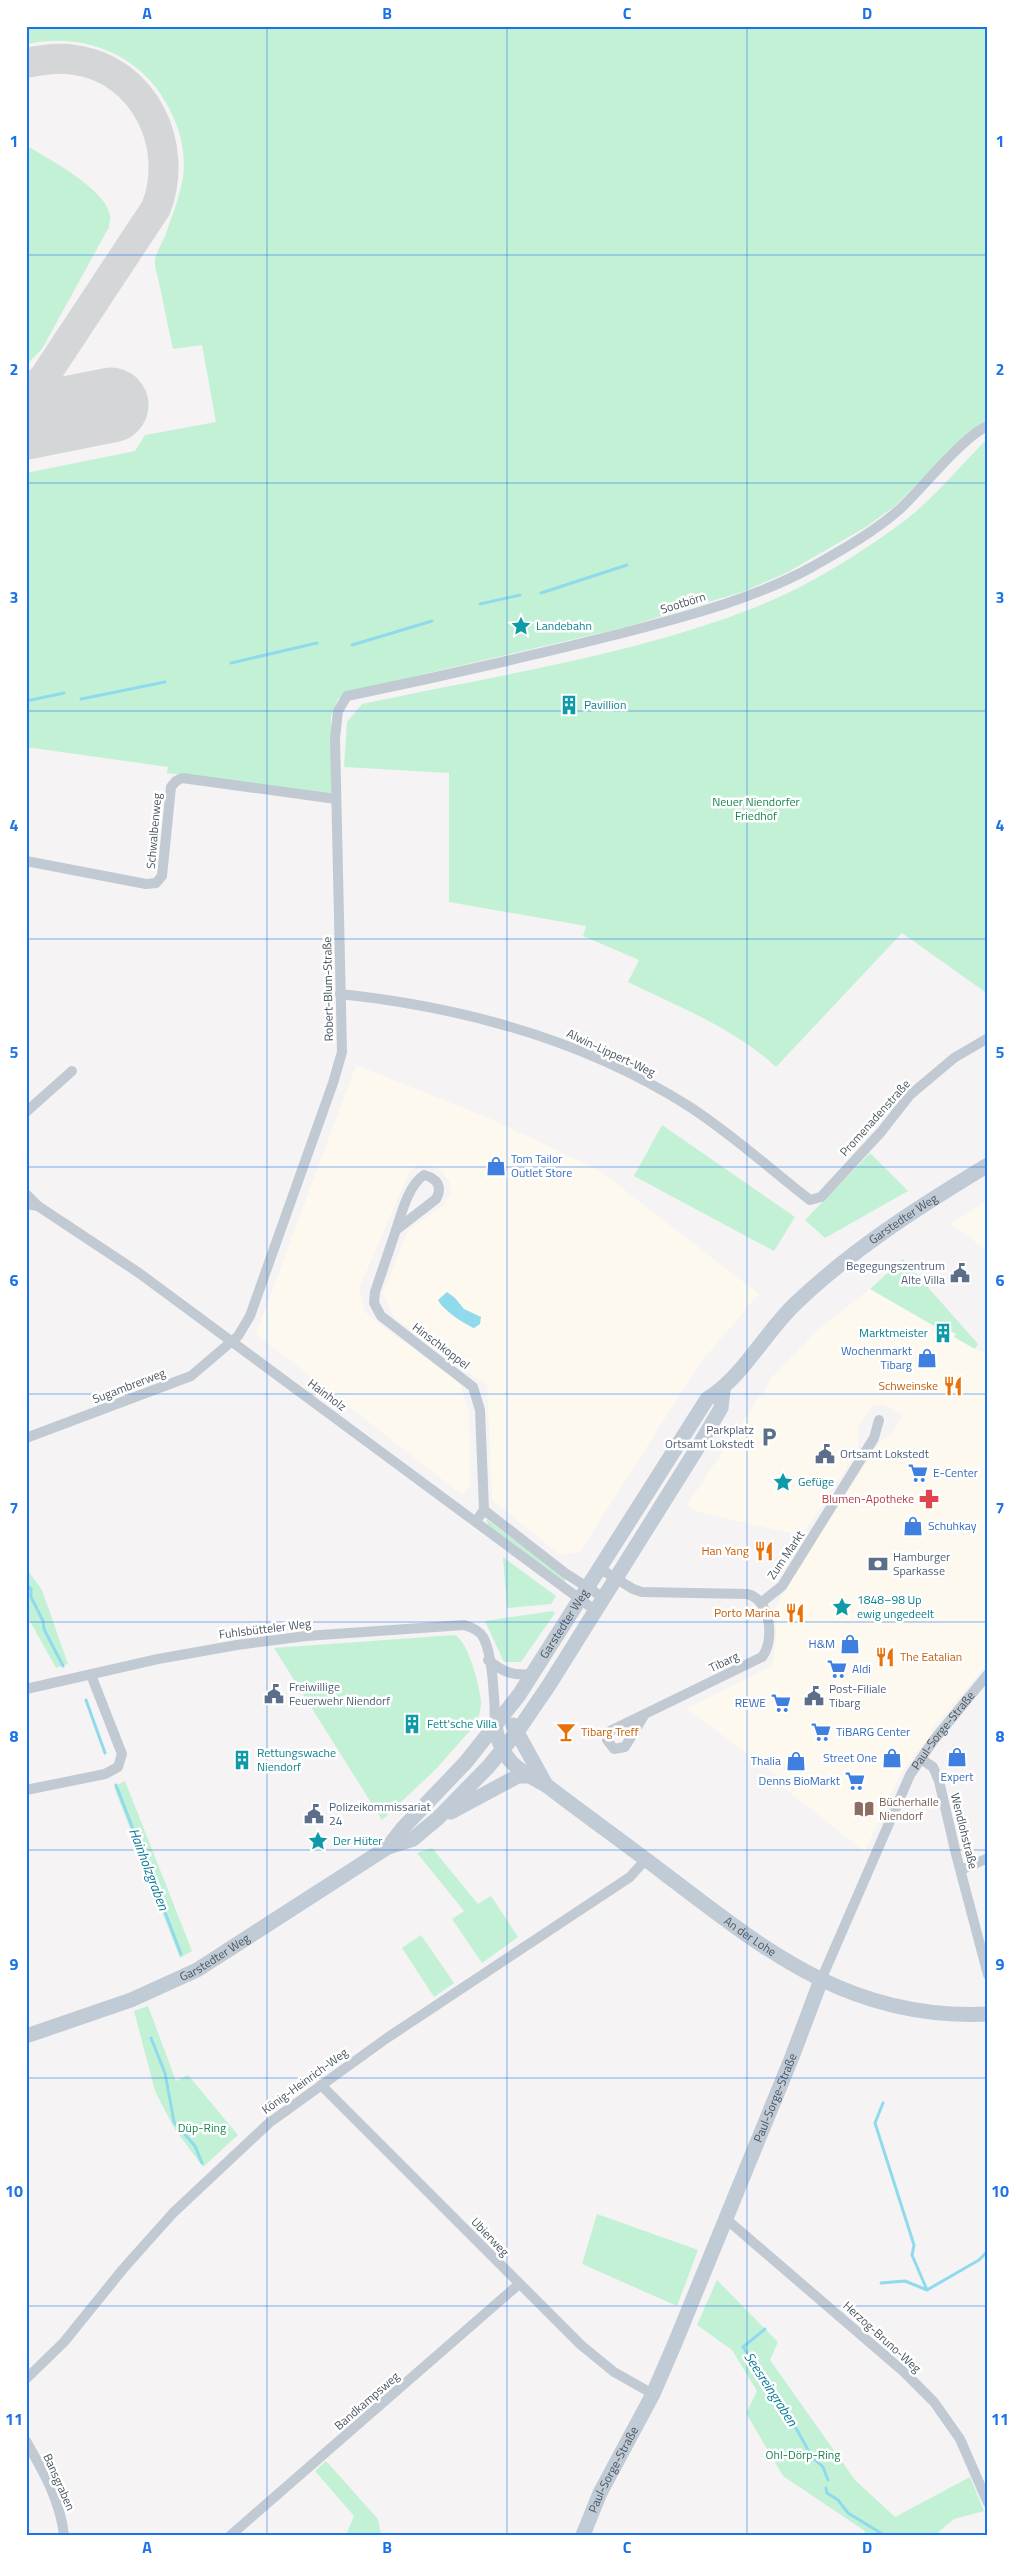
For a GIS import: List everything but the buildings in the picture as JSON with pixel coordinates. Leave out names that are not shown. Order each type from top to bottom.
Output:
[{"type":"main road","name":"Garstedter Weg","points":[[388,1847],[402,1829],[466,1762],[506,1712],[707,1399],[723,1390],[782,1318],[827,1274],[924,1205],[988,1165]]},
{"type":"main road","name":"Garstedter Weg","points":[[26,2036],[131,2000],[197,1970],[388,1847],[413,1840],[438,1818],[517,1732],[600,1605],[721,1408],[723,1390]]},
{"type":"main road","name":"An der Lohe","points":[[506,1712],[546,1784]]},
{"type":"main road","name":"An der Lohe","points":[[495,1726],[502,1750],[514,1766],[546,1784],[759,1944],[842,1991],[876,2002],[933,2012],[988,2014]]},
{"type":"main road","name":"Garstedter Weg","points":[[438,1818],[510,1780],[522,1776],[530,1776]]},
{"type":"main road","name":"Paul-Sorge-Straße","points":[[583,2535],[600,2494],[652,2394],[675,2343],[792,2057],[821,1980]]},
{"type":"street","name":"Sootbörn","points":[[340,705],[347,696],[519,660],[684,617],[749,595],[791,578],[837,553],[886,520],[900,509],[964,444],[988,426]]},
{"type":"street","name":"Robert-Blum-Straße","points":[[232,1341],[238,1336],[250,1316],[333,1084],[342,1052],[335,738],[340,705]]},
{"type":"street","name":"Schwalbenweg","points":[[26,861],[146,884],[156,883],[162,876],[171,786],[182,778],[336,799]]},
{"type":"street","name":"Alwin-Lippert-Weg","points":[[340,994],[446,1009],[555,1041],[599,1058],[691,1108],[763,1161],[810,1200]]},
{"type":"street","name":"Promenadenstraße","points":[[810,1200],[821,1197],[880,1132],[910,1095],[954,1058],[988,1038]]},
{"type":"street","points":[[26,1112],[72,1071]]},
{"type":"street","name":"Hinschkoppel","points":[[396,1230],[436,1199],[440,1192],[438,1184],[432,1177],[424,1175],[417,1179],[405,1204],[396,1230],[375,1292],[374,1303],[381,1316],[394,1328],[473,1386],[480,1410],[484,1510]]},
{"type":"street","name":"Hainholz","points":[[26,1194],[38,1206],[139,1273],[476,1521],[600,1605]]},
{"type":"street","name":"Hainholz","points":[[26,1204],[38,1206]]},
{"type":"street","name":"Sugambrerweg","points":[[26,1438],[191,1376],[232,1341]]},
{"type":"street","name":"Zum Markt","points":[[762,1602],[782,1586],[872,1441],[879,1420]]},
{"type":"street","name":"Hainholz","points":[[484,1510],[600,1605]]},
{"type":"street","points":[[476,1521],[484,1510]]},
{"type":"street","points":[[599,1568],[642,1592],[747,1594],[762,1602]]},
{"type":"street","name":"Tibarg","points":[[645,1714],[762,1657],[768,1646],[768,1615],[762,1602]]},
{"type":"street","name":"Fuhlsbütteler Weg","points":[[26,1689],[158,1659],[237,1645],[306,1636],[459,1625],[469,1626],[480,1634],[485,1641],[493,1684],[495,1726]]},
{"type":"street","points":[[488,1660],[502,1671],[515,1675],[532,1674]]},
{"type":"street","name":"Paul-Sorge-Straße","points":[[821,1980],[901,1793],[921,1759],[988,1674]]},
{"type":"street","points":[[26,1790],[105,1774],[118,1766],[122,1754],[91,1675]]},
{"type":"street","name":"Fuhlsbütteler Weg","points":[[493,1684],[506,1712]]},
{"type":"street","name":"Wendlohstraße","points":[[921,1759],[933,1767],[939,1780],[988,1974]]},
{"type":"street","points":[[961,1870],[988,1858]]},
{"type":"street","name":"König-Heinrich-Weg","points":[[26,2379],[64,2342],[123,2269],[179,2207],[262,2128],[321,2084],[630,1877],[646,1859]]},
{"type":"street","name":"Ubierweg","points":[[321,2084],[518,2285],[581,2345],[614,2372],[652,2394]]},
{"type":"street","name":"Herzog-Bruno-Weg","points":[[725,2218],[897,2366],[934,2402],[960,2439],[988,2503]]},
{"type":"street","name":"Bandkampsweg","points":[[231,2535],[518,2285]]},
{"type":"street","name":"Bansgraben","points":[[26,2441],[54,2496],[62,2518],[64,2535]]},
{"type":"shaded area","points":[[356,1065],[491,1119],[600,1171],[759,1294],[700,1363],[580,1552],[560,1555],[492,1500],[487,1386],[394,1317],[383,1293],[408,1230],[444,1205],[451,1191],[449,1181],[441,1170],[427,1165],[417,1165],[409,1172],[359,1289],[365,1312],[460,1383],[469,1413],[470,1485],[462,1495],[256,1334]]},
{"type":"shaded area","points":[[988,1200],[988,1251],[950,1224]]},
{"type":"shaded area","points":[[870,1289],[933,1325],[935,1323],[956,1334],[955,1337],[988,1356],[988,1663],[932,1729],[933,1733],[907,1764],[890,1794],[865,1852],[774,1780],[777,1775],[686,1709],[772,1666],[776,1640],[776,1605],[880,1441],[892,1434],[903,1415],[885,1405],[872,1406],[859,1426],[858,1450],[802,1536],[699,1512],[687,1505],[774,1375],[818,1329]]},
{"type":"green space","points":[[26,26],[988,26],[988,420],[968,433],[895,506],[866,527],[788,572],[745,591],[626,627],[347,692],[338,699],[331,716],[331,794],[167,773],[168,767],[26,747],[26,473],[135,451],[145,435],[216,422],[202,345],[173,349],[155,266],[155,260],[173,215],[183,178],[182,144],[171,112],[160,92],[130,62],[111,52],[91,45],[70,41],[26,44]]},
{"type":"green space","points":[[26,145],[61,166],[87,185],[106,205],[110,218],[109,227],[42,349],[26,365]]},
{"type":"green space","name":"Neuer Niendorfer Friedhof","points":[[988,438],[988,994],[902,933],[776,1067],[760,1053],[705,1019],[628,982],[639,960],[583,936],[586,926],[449,902],[449,773],[344,767],[347,722],[362,704],[513,674],[615,651],[665,638],[761,605],[832,569],[899,525],[934,495]]},
{"type":"green space","points":[[662,1125],[795,1217],[774,1251],[634,1176]]},
{"type":"green space","points":[[870,1153],[908,1191],[825,1238],[805,1220]]},
{"type":"green space","points":[[903,1259],[978,1344],[975,1349],[954,1337],[956,1334],[936,1323],[934,1326],[870,1289]]},
{"type":"green space","points":[[486,1519],[566,1578],[564,1582],[488,1525]]},
{"type":"green space","points":[[503,1557],[556,1596],[551,1604],[507,1608]]},
{"type":"green space","points":[[26,1568],[42,1590],[68,1664],[56,1668],[26,1614]]},
{"type":"green space","points":[[553,1611],[555,1613],[521,1662],[504,1662],[485,1621]]},
{"type":"green space","points":[[455,1635],[465,1646],[476,1675],[481,1701],[478,1719],[475,1725],[436,1769],[382,1820],[274,1648]]},
{"type":"green space","points":[[125,1781],[192,1951],[180,1958],[114,1787]]},
{"type":"green space","points":[[432,1848],[478,1904],[491,1896],[518,1937],[482,1963],[452,1919],[464,1911],[417,1853]]},
{"type":"green space","points":[[421,1935],[454,1983],[434,1997],[402,1948]]},
{"type":"green space","name":"Düp-Ring","points":[[148,2006],[176,2081],[188,2075],[238,2135],[203,2167],[174,2128],[155,2091],[134,2011]]},
{"type":"green space","points":[[597,2214],[698,2250],[677,2306],[582,2264]]},
{"type":"green space","name":"Ohl-Dörp-Ring","points":[[717,2280],[778,2342],[770,2360],[855,2480],[895,2517],[970,2477],[984,2511],[954,2519],[935,2535],[864,2535],[865,2531],[783,2476],[746,2413],[757,2391],[732,2350],[697,2325]]},
{"type":"green space","points":[[326,2461],[378,2519],[381,2535],[346,2535],[354,2516],[315,2471]]},
{"type":"water","points":[[447,1292],[464,1309],[481,1317],[480,1324],[474,1328],[444,1308],[438,1300]]},
{"type":"waterway","points":[[541,593],[627,565]]},
{"type":"waterway","points":[[480,604],[520,595]]},
{"type":"waterway","points":[[352,645],[432,621]]},
{"type":"waterway","points":[[231,663],[317,643]]},
{"type":"waterway","points":[[81,699],[165,682]]},
{"type":"waterway","points":[[26,701],[64,693]]},
{"type":"waterway","name":"Hainholzgraben","points":[[26,1585],[31,1589],[31,1597],[43,1621],[44,1629],[63,1666]]},
{"type":"waterway","name":"Hainholzgraben","points":[[86,1700],[105,1753]]},
{"type":"waterway","name":"Hainholzgraben","points":[[116,1785],[181,1954]]},
{"type":"waterway","name":"Hainholzgraben","points":[[151,2038],[165,2073],[174,2122],[195,2146],[202,2163]]},
{"type":"waterway","points":[[883,2103],[875,2123],[914,2245],[912,2255],[927,2290]]},
{"type":"waterway","points":[[881,2283],[905,2281],[927,2290],[979,2260],[988,2251]]},
{"type":"waterway","name":"Seesreingraben","points":[[765,2329],[743,2347],[781,2401],[812,2457],[823,2467],[828,2480]]},
{"type":"waterway","name":"Seesreingraben","points":[[826,2488],[827,2493],[838,2500],[848,2513],[884,2535]]},
{"type":"taxiway","points":[[26,63],[57,59],[75,60],[100,67],[121,79],[138,95],[151,114],[159,137],[163,160],[162,184],[156,208],[45,376],[26,397]]},
{"type":"runway","points":[[26,422],[111,405]]},
{"type":"place","name":"Landebahn","points":[[521,626]]},
{"type":"place","name":"Pavillion","points":[[569,705]]},
{"type":"place","name":"Tom Tailor Outlet Store","points":[[496,1166]]},
{"type":"place","name":"Begegungszentrum Alte Villa","points":[[960,1273]]},
{"type":"place","name":"Marktmeister","points":[[943,1333]]},
{"type":"place","name":"Wochenmarkt Tibarg","points":[[927,1358]]},
{"type":"place","name":"Schweinske","points":[[953,1386]]},
{"type":"place","name":"Parkplatz Ortsamt Lokstedt","points":[[769,1437]]},
{"type":"place","name":"Ortsamt Lokstedt","points":[[825,1454]]},
{"type":"place","name":"E-Center","points":[[918,1473]]},
{"type":"place","name":"Gefüge","points":[[783,1482]]},
{"type":"place","name":"Blumen-Apotheke","points":[[929,1499]]},
{"type":"place","name":"Schuhkay","points":[[913,1526]]},
{"type":"place","name":"Han Yang","points":[[764,1551]]},
{"type":"place","name":"Hamburger Sparkasse","points":[[878,1564]]},
{"type":"place","name":"1848–98 Up ewig ungedeelt","points":[[842,1607]]},
{"type":"place","name":"Porto Marina","points":[[795,1613]]},
{"type":"place","name":"H&M","points":[[850,1644]]},
{"type":"place","name":"The Eatalian","points":[[885,1657]]},
{"type":"place","name":"Aldi","points":[[837,1669]]},
{"type":"place","name":"Freiwillige Feuerwehr Niendorf","points":[[274,1694]]},
{"type":"place","name":"Post-Filiale Tibarg","points":[[814,1696]]},
{"type":"place","name":"REWE","points":[[781,1703]]},
{"type":"place","name":"Fett'sche Villa","points":[[412,1724]]},
{"type":"place","name":"Tibarg Treff","points":[[566,1732]]},
{"type":"place","name":"TiBARG Center","points":[[821,1732]]},
{"type":"place","name":"Expert","points":[[957,1757]]},
{"type":"place","name":"Street One","points":[[892,1758]]},
{"type":"place","name":"Rettungswache Niendorf","points":[[242,1760]]},
{"type":"place","name":"Thalia","points":[[796,1761]]},
{"type":"place","name":"Denns BioMarkt","points":[[855,1781]]},
{"type":"place","name":"Bücherhalle Niendorf","points":[[864,1809]]},
{"type":"place","name":"Polizeikommissariat 24","points":[[314,1814]]},
{"type":"place","name":"Der Hüter","points":[[318,1841]]}]
